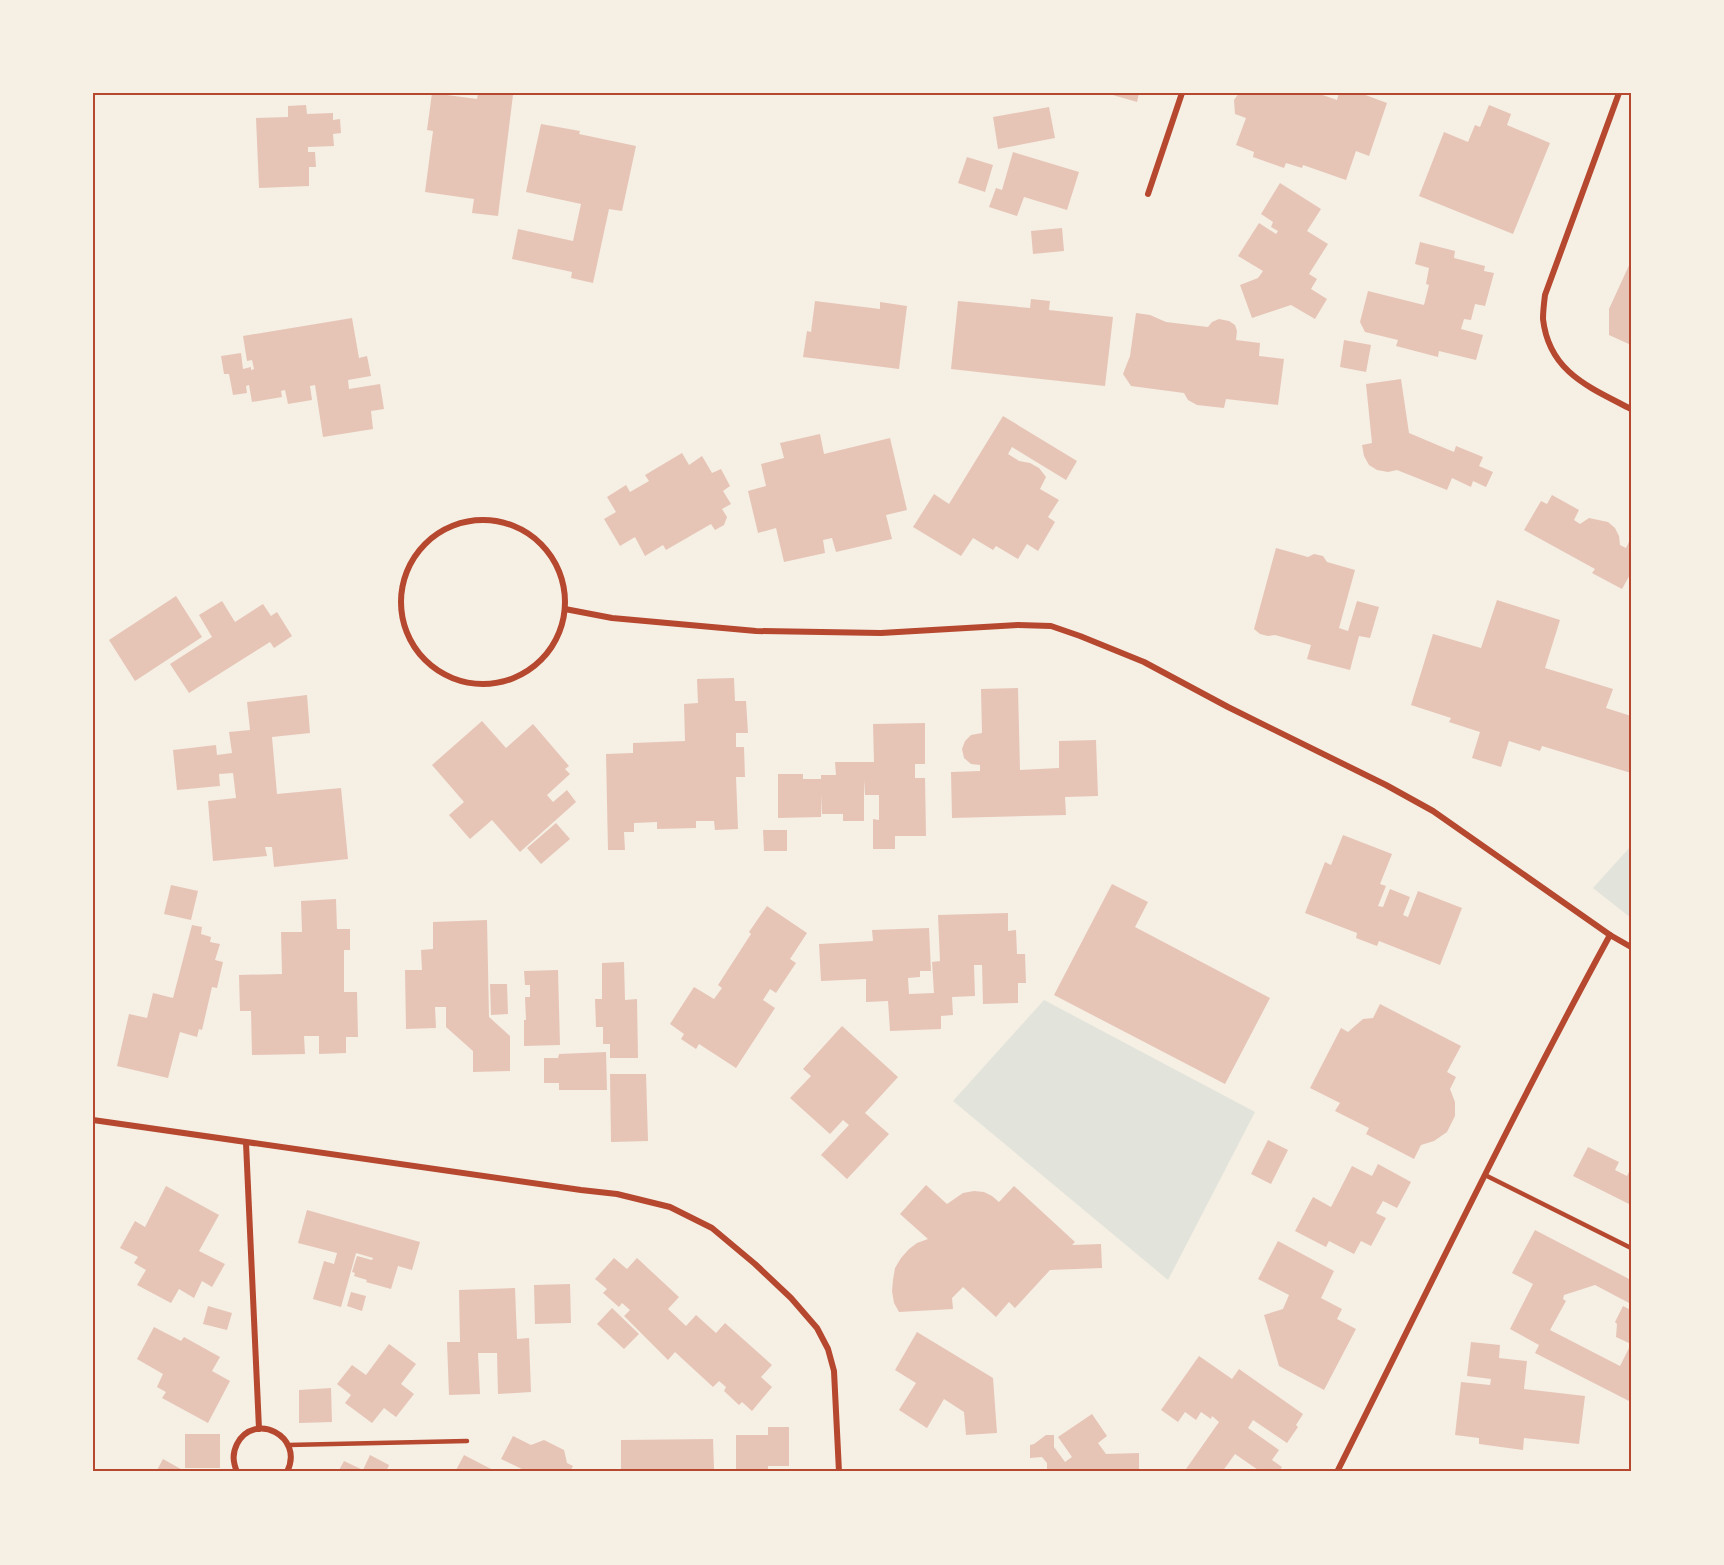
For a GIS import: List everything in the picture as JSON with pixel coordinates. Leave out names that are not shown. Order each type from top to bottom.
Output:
[{"type":"street","points":[[1148,194],[1182,93]]},
{"type":"street","points":[[1619,93],[1545,295],[1543,318],[1550,346],[1563,367],[1590,387],[1631,409]]},
{"type":"street","points":[[479,519],[502,522],[524,530],[542,544],[556,563],[564,585],[566,609],[560,632],[548,652],[531,669],[510,680],[488,684],[464,682],[442,674],[424,659],[410,640],[402,618],[401,595],[406,572],[418,552],[435,535],[456,524],[479,519]]},
{"type":"street","points":[[566,609],[612,618],[756,631],[881,633],[1018,625],[1051,626],[1144,662],[1433,811],[1631,947]]},
{"type":"street","points":[[1337,1472],[1485,1175],[1610,934]]},
{"type":"street","points":[[93,1120],[617,1194],[670,1207],[712,1228],[791,1298],[817,1328],[828,1349],[834,1371],[838,1472]]},
{"type":"street","points":[[246,1143],[259,1429]]},
{"type":"street","points":[[237,1472],[233,1461],[234,1450],[239,1439],[248,1432],[259,1429],[271,1430],[281,1436],[288,1445],[291,1458],[286,1472]]},
{"type":"lane","points":[[1485,1175],[1631,1248]]},
{"type":"lane","points":[[288,1445],[466,1440]]},
{"type":"shaded area","points":[[1631,846],[1631,918],[1593,888]]},
{"type":"shaded area","points":[[1044,1000],[1255,1112],[1168,1280],[953,1101]]},
{"type":"building","points":[[432,93],[477,99],[478,93],[513,95],[498,216],[472,213],[474,199],[425,192],[433,131],[427,130]]},
{"type":"building","points":[[1106,93],[1139,93],[1137,102]]},
{"type":"building","points":[[1239,93],[1317,93],[1337,100],[1339,93],[1360,93],[1387,103],[1369,156],[1356,151],[1346,180],[1303,165],[1302,168],[1286,163],[1284,168],[1253,157],[1254,152],[1236,145],[1246,118],[1235,114],[1234,100]]},
{"type":"building","points":[[306,105],[307,114],[333,113],[333,120],[340,119],[341,133],[333,134],[334,146],[308,147],[308,152],[315,152],[316,167],[309,167],[309,186],[259,188],[256,118],[288,117],[288,106]]},
{"type":"building","points":[[1489,105],[1511,114],[1507,125],[1550,143],[1513,234],[1419,196],[1444,132],[1468,142],[1475,125],[1480,127]]},
{"type":"building","points":[[1049,107],[1055,138],[998,149],[993,117]]},
{"type":"building","points":[[541,124],[580,131],[579,134],[636,146],[622,211],[609,209],[593,283],[571,278],[572,272],[512,259],[518,229],[573,241],[581,204],[526,192]]},
{"type":"building","points":[[1013,152],[1079,172],[1067,210],[1024,197],[1017,216],[989,207],[996,188],[1002,190]]},
{"type":"building","points":[[967,157],[993,165],[985,192],[958,183]]},
{"type":"building","points":[[1280,183],[1321,209],[1307,231],[1328,244],[1309,274],[1317,279],[1311,289],[1327,299],[1315,319],[1291,305],[1252,318],[1240,285],[1258,278],[1263,271],[1238,256],[1259,223],[1276,234],[1278,231],[1271,227],[1273,222],[1261,214]]},
{"type":"building","points":[[1062,228],[1064,251],[1033,254],[1031,231]]},
{"type":"building","points":[[1420,242],[1455,251],[1454,258],[1485,266],[1484,271],[1494,273],[1485,306],[1475,304],[1471,320],[1464,319],[1461,329],[1483,335],[1476,360],[1439,351],[1438,357],[1396,346],[1398,340],[1365,332],[1360,322],[1368,291],[1424,305],[1429,285],[1426,284],[1429,268],[1415,264]]},
{"type":"building","points":[[1631,261],[1631,345],[1609,335],[1609,309]]},
{"type":"building","points":[[1031,299],[1050,301],[1049,310],[1113,317],[1105,386],[951,369],[958,301],[1030,308]]},
{"type":"building","points":[[815,301],[880,309],[880,302],[907,306],[899,369],[803,357],[807,331],[811,332]]},
{"type":"building","points":[[1136,313],[1150,315],[1166,322],[1208,327],[1219,319],[1229,321],[1235,325],[1236,340],[1260,343],[1259,356],[1284,359],[1278,405],[1226,399],[1224,408],[1197,405],[1188,400],[1184,393],[1131,386],[1123,374],[1130,356]]},
{"type":"building","points":[[352,318],[359,358],[367,356],[371,376],[348,380],[349,389],[380,384],[384,409],[371,411],[373,429],[323,437],[315,385],[310,386],[312,400],[288,404],[285,390],[281,391],[282,397],[252,402],[249,385],[246,386],[247,393],[233,395],[229,374],[224,374],[221,356],[241,353],[243,369],[251,367],[251,370],[254,369],[252,360],[247,361],[243,336]]},
{"type":"building","points":[[1344,340],[1371,345],[1366,372],[1340,367]]},
{"type":"building","points":[[1401,379],[1409,433],[1454,452],[1456,446],[1483,457],[1479,466],[1493,472],[1486,487],[1473,481],[1471,487],[1452,478],[1447,490],[1397,470],[1388,472],[1377,470],[1369,465],[1362,445],[1372,443],[1366,384]]},
{"type":"building","points":[[1003,416],[1077,461],[1066,480],[1012,447],[1008,454],[1019,461],[1039,468],[1046,477],[1040,489],[1059,500],[1048,517],[1055,522],[1038,551],[1027,544],[1018,559],[996,546],[993,550],[973,538],[961,556],[913,527],[934,494],[949,504]]},
{"type":"building","points":[[820,434],[824,454],[890,438],[907,510],[886,515],[892,539],[836,552],[832,538],[823,540],[825,553],[784,562],[776,528],[758,533],[748,491],[766,486],[761,464],[784,458],[780,443]]},
{"type":"building","points":[[682,453],[689,465],[702,456],[712,473],[721,469],[730,486],[723,491],[731,504],[722,509],[727,517],[724,525],[715,530],[711,524],[666,550],[663,545],[645,556],[635,537],[620,546],[604,519],[616,512],[607,497],[626,485],[630,492],[649,481],[645,475]]},
{"type":"building","points":[[1552,495],[1579,510],[1574,520],[1580,524],[1589,518],[1608,522],[1615,528],[1620,545],[1626,548],[1631,538],[1631,573],[1622,589],[1592,573],[1595,569],[1524,530],[1541,501],[1547,504]]},
{"type":"building","points":[[1276,548],[1308,557],[1314,554],[1323,556],[1327,562],[1355,570],[1339,628],[1348,631],[1357,601],[1379,607],[1370,638],[1359,636],[1350,670],[1307,659],[1311,645],[1275,635],[1260,634],[1254,629]]},
{"type":"building","points":[[176,596],[202,637],[135,681],[109,640]]},
{"type":"building","points":[[1497,600],[1560,620],[1545,668],[1613,689],[1606,708],[1631,716],[1631,773],[1542,746],[1540,751],[1509,741],[1501,767],[1472,758],[1480,732],[1449,722],[1451,718],[1411,705],[1433,634],[1481,648]]},
{"type":"building","points":[[222,601],[235,622],[263,604],[271,616],[277,612],[292,636],[274,648],[270,642],[189,693],[170,664],[212,637],[199,615]]},
{"type":"building","points":[[734,678],[735,701],[746,701],[748,733],[736,733],[736,747],[744,747],[745,777],[736,777],[738,829],[715,830],[714,821],[696,821],[696,828],[657,829],[657,822],[634,823],[634,832],[624,832],[625,850],[608,850],[606,754],[633,753],[633,743],[685,741],[684,704],[698,703],[697,679]]},
{"type":"building","points":[[1018,688],[1020,770],[1059,768],[1059,741],[1096,740],[1098,796],[1065,797],[1066,815],[952,818],[951,772],[980,771],[980,765],[971,764],[964,758],[962,749],[965,741],[971,735],[982,733],[981,689]]},
{"type":"building","points":[[307,695],[310,733],[272,737],[277,794],[341,788],[348,859],[274,867],[272,847],[265,847],[267,856],[213,861],[208,801],[236,798],[233,773],[219,774],[220,786],[177,790],[173,750],[216,745],[217,755],[232,753],[229,732],[250,730],[247,702]]},
{"type":"building","points":[[482,721],[506,748],[533,724],[569,766],[565,769],[570,774],[547,795],[553,802],[567,790],[576,802],[520,852],[492,820],[470,839],[449,815],[464,802],[432,765]]},
{"type":"building","points":[[925,723],[925,764],[915,764],[915,778],[925,778],[926,836],[895,836],[895,849],[873,849],[873,819],[879,820],[879,795],[865,795],[864,779],[864,821],[843,821],[843,814],[822,814],[822,794],[821,817],[778,818],[778,774],[803,774],[803,779],[821,779],[821,775],[836,775],[835,762],[874,762],[873,724]]},
{"type":"building","points":[[556,823],[570,839],[541,864],[527,848]]},
{"type":"building","points":[[763,830],[787,830],[787,851],[764,851]]},
{"type":"building","points":[[1343,835],[1392,854],[1380,884],[1386,886],[1378,906],[1383,907],[1390,889],[1410,897],[1403,915],[1408,917],[1418,891],[1462,908],[1440,965],[1379,941],[1377,946],[1356,938],[1357,933],[1305,913],[1325,862],[1331,865]]},
{"type":"building","points":[[1112,884],[1148,902],[1135,927],[1270,998],[1225,1084],[1054,995]]},
{"type":"building","points":[[171,885],[198,891],[191,920],[164,914]]},
{"type":"building","points":[[336,899],[337,929],[350,929],[350,950],[344,950],[344,992],[357,992],[358,1037],[346,1037],[346,1053],[319,1054],[319,1036],[304,1036],[305,1054],[252,1055],[251,1011],[240,1011],[239,975],[282,974],[281,932],[302,932],[301,901]]},
{"type":"building","points":[[767,906],[807,933],[790,959],[796,963],[776,993],[770,989],[763,1000],[775,1008],[736,1068],[699,1044],[696,1049],[681,1039],[684,1034],[670,1024],[694,987],[714,999],[722,988],[718,985]]},
{"type":"building","points":[[1008,913],[1008,931],[1016,930],[1017,954],[1025,954],[1026,983],[1018,983],[1018,1003],[983,1004],[982,965],[974,965],[975,996],[952,997],[953,1015],[941,1016],[941,1029],[890,1031],[888,1001],[866,1002],[866,979],[821,981],[819,944],[873,941],[872,930],[929,928],[931,971],[920,971],[920,977],[908,978],[909,994],[934,993],[932,962],[940,961],[938,915]]},
{"type":"building","points":[[487,920],[489,1017],[510,1036],[510,1071],[473,1072],[473,1051],[446,1027],[446,1007],[435,1007],[436,1028],[406,1029],[405,970],[422,970],[421,950],[433,949],[433,922]]},
{"type":"building","points":[[192,925],[202,927],[201,934],[211,937],[210,942],[220,944],[215,960],[223,962],[217,988],[212,987],[202,1030],[199,1029],[197,1037],[180,1032],[168,1078],[117,1066],[129,1014],[147,1018],[153,993],[173,998]]},
{"type":"building","points":[[624,962],[625,1000],[637,999],[638,1058],[610,1058],[610,1044],[603,1044],[603,1027],[596,1027],[595,999],[602,999],[602,963]]},
{"type":"building","points":[[558,970],[560,1045],[524,1046],[525,997],[530,997],[530,985],[525,985],[524,971]]},
{"type":"building","points":[[490,984],[507,984],[508,1014],[491,1015]]},
{"type":"building","points":[[1380,1004],[1461,1046],[1447,1072],[1456,1077],[1450,1089],[1455,1102],[1455,1116],[1447,1132],[1434,1141],[1421,1145],[1414,1159],[1366,1134],[1369,1128],[1335,1111],[1340,1103],[1310,1088],[1341,1028],[1348,1032],[1363,1019],[1373,1018]]},
{"type":"building","points":[[842,1026],[898,1077],[865,1113],[889,1134],[847,1179],[821,1155],[849,1125],[843,1120],[830,1134],[790,1098],[811,1076],[803,1069]]},
{"type":"building","points":[[606,1052],[607,1090],[559,1090],[559,1083],[544,1083],[544,1058],[558,1058],[559,1054]]},
{"type":"building","points":[[610,1074],[646,1074],[648,1141],[611,1142]]},
{"type":"building","points":[[1268,1140],[1288,1150],[1271,1184],[1251,1174]]},
{"type":"building","points":[[1588,1147],[1619,1162],[1615,1170],[1627,1176],[1631,1168],[1631,1205],[1573,1176]]},
{"type":"building","points":[[1378,1164],[1411,1182],[1397,1208],[1383,1201],[1376,1213],[1386,1218],[1371,1246],[1361,1241],[1354,1254],[1329,1241],[1326,1247],[1295,1231],[1313,1197],[1331,1207],[1352,1166],[1372,1176]]},
{"type":"building","points":[[926,1185],[947,1204],[963,1193],[974,1191],[984,1192],[999,1202],[1014,1186],[1075,1242],[1072,1245],[1101,1244],[1102,1268],[1050,1270],[1015,1308],[1009,1302],[996,1317],[963,1287],[952,1298],[953,1309],[899,1312],[894,1303],[892,1291],[895,1268],[909,1249],[928,1239],[900,1214]]},
{"type":"building","points":[[166,1186],[219,1215],[199,1251],[225,1264],[212,1287],[202,1281],[194,1298],[179,1289],[171,1303],[137,1285],[146,1270],[134,1263],[138,1257],[120,1248],[135,1221],[145,1227]]},
{"type":"building","points":[[307,1210],[420,1242],[412,1270],[398,1266],[391,1289],[366,1282],[367,1280],[354,1276],[355,1273],[352,1272],[357,1256],[372,1260],[373,1258],[356,1253],[341,1307],[313,1299],[324,1261],[334,1264],[337,1253],[298,1243]]},
{"type":"building","points":[[1535,1230],[1631,1280],[1631,1304],[1595,1285],[1564,1295],[1563,1299],[1566,1301],[1550,1330],[1620,1366],[1631,1344],[1631,1402],[1535,1353],[1539,1345],[1510,1329],[1533,1284],[1512,1273]]},
{"type":"building","points":[[1278,1241],[1334,1271],[1321,1298],[1342,1309],[1337,1319],[1356,1329],[1324,1390],[1279,1366],[1264,1315],[1283,1309],[1289,1295],[1258,1279]]},
{"type":"building","points":[[614,1258],[627,1269],[637,1258],[679,1297],[668,1309],[686,1326],[696,1315],[716,1333],[725,1323],[772,1365],[761,1377],[772,1387],[752,1411],[742,1402],[739,1405],[724,1391],[726,1387],[719,1381],[713,1387],[675,1352],[668,1360],[624,1316],[630,1310],[622,1303],[619,1307],[603,1293],[607,1289],[595,1279]]},
{"type":"building","points":[[570,1284],[571,1323],[535,1324],[534,1285]]},
{"type":"building","points":[[515,1288],[517,1339],[529,1338],[531,1392],[498,1394],[497,1353],[478,1353],[480,1394],[449,1395],[447,1342],[460,1342],[459,1290]]},
{"type":"building","points":[[351,1292],[366,1296],[362,1311],[347,1306]]},
{"type":"building","points":[[208,1306],[232,1313],[227,1330],[203,1324]]},
{"type":"building","points":[[1623,1306],[1631,1310],[1631,1344],[1616,1337],[1617,1324],[1615,1322]]},
{"type":"building","points":[[612,1308],[639,1334],[624,1349],[597,1324]]},
{"type":"building","points":[[154,1327],[181,1341],[184,1337],[220,1357],[212,1371],[230,1381],[208,1423],[162,1398],[166,1392],[157,1387],[163,1374],[137,1359]]},
{"type":"building","points":[[917,1332],[993,1378],[997,1433],[966,1435],[964,1412],[944,1399],[927,1428],[899,1410],[916,1383],[895,1370]]},
{"type":"building","points":[[1471,1342],[1500,1345],[1499,1358],[1527,1361],[1524,1389],[1585,1396],[1579,1444],[1524,1438],[1523,1450],[1479,1444],[1479,1438],[1455,1435],[1461,1382],[1490,1385],[1491,1379],[1467,1376]]},
{"type":"building","points":[[389,1344],[416,1364],[401,1384],[414,1394],[396,1417],[384,1408],[372,1423],[345,1403],[351,1395],[337,1384],[352,1365],[366,1375]]},
{"type":"building","points":[[1199,1356],[1232,1379],[1239,1369],[1303,1414],[1296,1425],[1298,1427],[1287,1443],[1253,1420],[1248,1428],[1279,1450],[1272,1460],[1282,1467],[1279,1472],[1261,1472],[1235,1454],[1222,1472],[1191,1472],[1186,1469],[1219,1422],[1212,1416],[1211,1419],[1201,1412],[1196,1420],[1185,1412],[1178,1422],[1161,1410]]},
{"type":"building","points":[[331,1388],[332,1422],[299,1423],[299,1390]]},
{"type":"building","points":[[1092,1414],[1107,1436],[1098,1443],[1106,1454],[1139,1453],[1139,1472],[1047,1472],[1047,1463],[1042,1457],[1030,1458],[1030,1445],[1046,1435],[1054,1435],[1054,1447],[1065,1462],[1072,1457],[1058,1437]]},
{"type":"building","points":[[768,1427],[789,1427],[789,1466],[768,1466],[768,1469],[758,1469],[758,1472],[621,1472],[621,1440],[713,1439],[714,1469],[736,1469],[736,1435],[768,1435]]},
{"type":"building","points":[[185,1434],[220,1434],[220,1468],[185,1468]]},
{"type":"building","points":[[513,1436],[531,1445],[544,1440],[564,1450],[567,1463],[573,1466],[570,1472],[528,1472],[501,1459]]},
{"type":"building","points":[[370,1455],[389,1465],[386,1472],[338,1472],[344,1461],[363,1470]]},
{"type":"building","points":[[464,1455],[493,1470],[491,1472],[455,1472]]},
{"type":"building","points":[[163,1459],[186,1472],[156,1472]]}]
